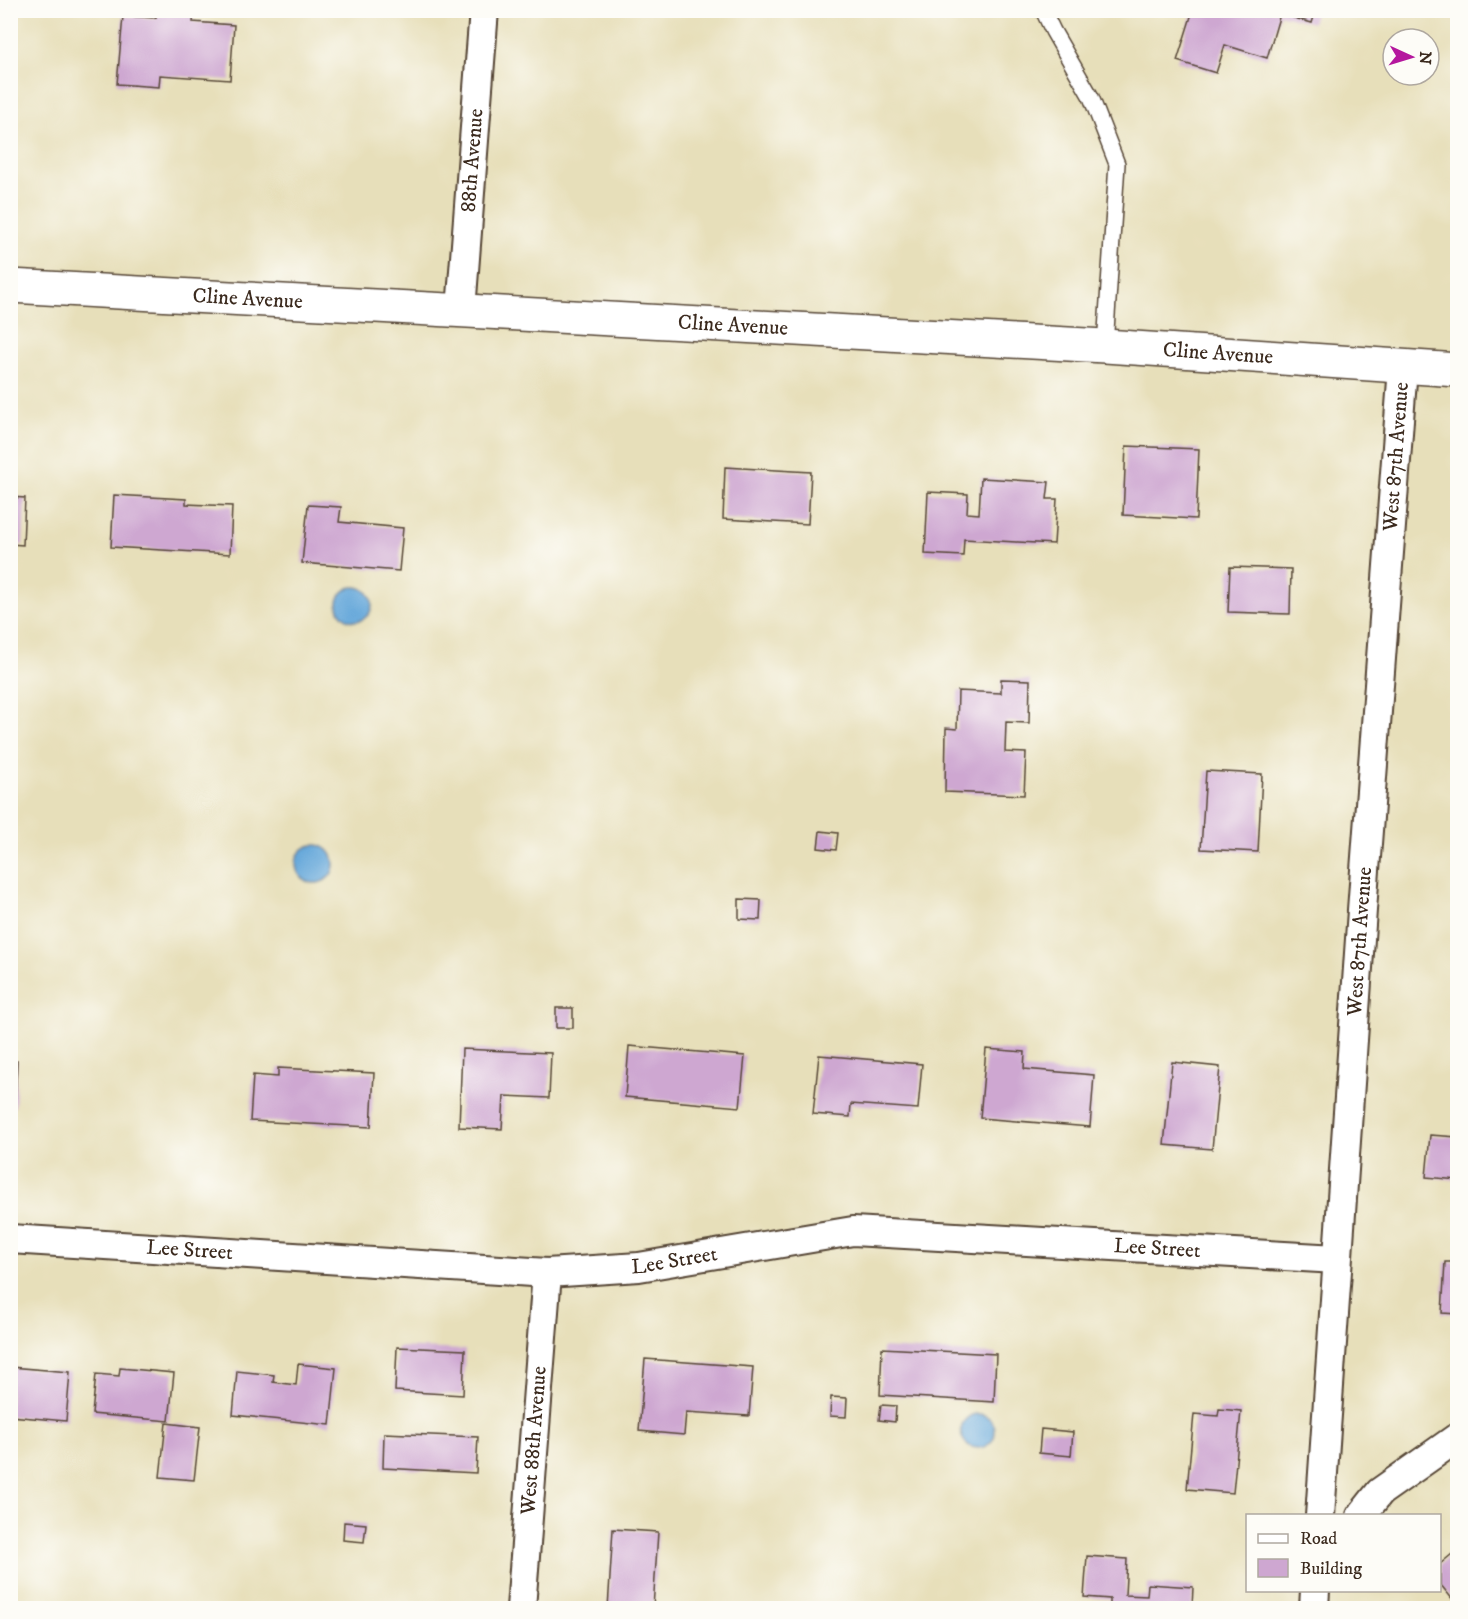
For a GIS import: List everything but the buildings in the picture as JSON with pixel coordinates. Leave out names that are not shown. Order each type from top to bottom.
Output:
[{"type":"street","name":"88th Avenue","points":[[461,310],[484,10]]},
{"type":"street","name":"Cline Avenue","points":[[10,286],[1105,346],[1458,370]]},
{"type":"street","name":"West 87th Avenue","points":[[1320,1514],[1403,367]]},
{"type":"street","name":"Lee Street","points":[[10,1239],[547,1274],[639,1268],[853,1231],[1337,1259]]},
{"type":"street","name":"West 88th Avenue","points":[[521,1608],[547,1274]]},
{"type":"street","points":[[1362,1514],[1380,1492],[1458,1437]]},
{"type":"street","points":[[1314,1608],[1315,1592]]},
{"type":"lane","points":[[1043,10],[1090,97],[1117,164],[1105,346]]},
{"type":"water","points":[[355,587],[367,592],[372,604],[367,616],[355,621],[343,616],[338,604],[343,592]]},
{"type":"water","points":[[315,845],[329,850],[334,864],[329,878],[315,883],[301,878],[296,864],[301,850]]},
{"type":"water","points":[[978,1414],[990,1419],[995,1431],[990,1443],[978,1448],[966,1443],[961,1431],[966,1419]]}]
